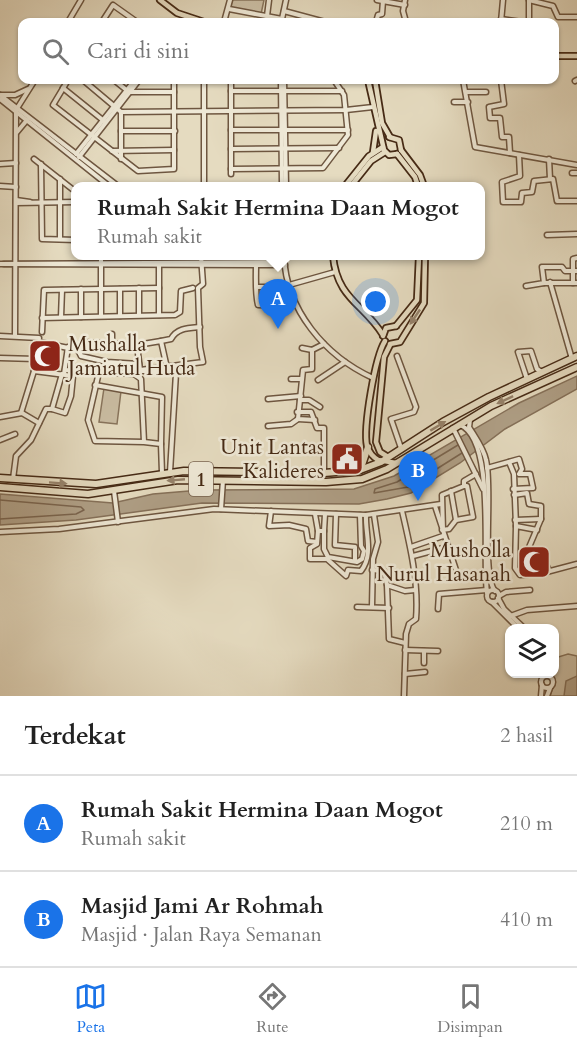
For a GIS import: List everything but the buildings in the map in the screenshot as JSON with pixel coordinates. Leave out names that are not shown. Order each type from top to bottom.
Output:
[{"type":"highway","name":"1","points":[[0,478],[96,484],[170,472],[324,473],[353,471],[381,462],[443,422],[574,358]]},
{"type":"highway","name":"1","points":[[0,487],[88,494],[114,492],[178,480],[223,482],[356,480],[375,476],[472,416],[577,367]]},
{"type":"highway","points":[[524,390],[526,380],[535,385]]},
{"type":"highway","points":[[353,471],[362,465],[368,447]]},
{"type":"highway","points":[[272,472],[272,481]]},
{"type":"main road","points":[[159,0],[177,13],[192,18]]},
{"type":"main road","points":[[559,56],[577,56]]},
{"type":"main road","points":[[369,84],[375,122],[376,139],[373,152]]},
{"type":"main road","points":[[376,84],[382,123],[390,137],[399,140],[399,152],[416,182]]},
{"type":"main road","points":[[375,122],[384,147],[392,155],[399,152]]},
{"type":"main road","points":[[354,182],[390,137]]},
{"type":"main road","points":[[348,182],[373,152],[384,147]]},
{"type":"main road","points":[[399,152],[420,175],[423,182]]},
{"type":"main road","points":[[334,260],[335,272],[352,302],[378,326],[385,341],[390,345]]},
{"type":"main road","points":[[378,326],[386,328],[396,326],[417,300],[419,260]]},
{"type":"main road","points":[[388,457],[380,452],[377,446],[377,420],[384,357],[390,345],[400,342],[424,303],[425,260]]},
{"type":"main road","points":[[396,326],[403,336]]},
{"type":"main road","points":[[383,334],[386,328]]},
{"type":"main road","points":[[385,341],[377,356],[373,378],[368,447],[374,458],[381,462],[399,462]]},
{"type":"main road","points":[[369,420],[373,423],[377,420]]},
{"type":"street","points":[[70,18],[81,0]]},
{"type":"street","points":[[226,18],[230,0]]},
{"type":"street","points":[[267,16],[269,0]]},
{"type":"street","points":[[282,18],[286,0]]},
{"type":"street","points":[[377,0],[405,3]]},
{"type":"street","points":[[501,18],[503,0]]},
{"type":"street","points":[[529,18],[529,0],[545,1],[553,6],[558,17],[577,17]]},
{"type":"street","points":[[377,18],[382,14],[383,1]]},
{"type":"street","points":[[105,18],[113,5],[131,18]]},
{"type":"street","points":[[229,9],[277,18]]},
{"type":"street","points":[[284,11],[310,18]]},
{"type":"street","points":[[15,336],[16,109],[32,84]]},
{"type":"street","points":[[66,84],[53,104],[138,171],[173,170],[174,84]]},
{"type":"street","points":[[88,84],[122,112],[121,159]]},
{"type":"street","points":[[119,84],[128,91],[174,92]]},
{"type":"street","points":[[76,157],[134,84]]},
{"type":"street","points":[[204,84],[204,182]]},
{"type":"street","points":[[231,84],[231,171],[320,169],[347,138],[346,110],[342,91],[337,84]]},
{"type":"street","points":[[283,84],[284,182]]},
{"type":"street","points":[[464,84],[475,147],[577,165]]},
{"type":"street","points":[[502,84],[504,104],[489,108],[490,118],[500,118],[502,137],[509,137],[510,153]]},
{"type":"street","points":[[0,96],[15,95],[30,88]]},
{"type":"street","points":[[63,88],[104,121]]},
{"type":"street","points":[[231,91],[342,91]]},
{"type":"street","points":[[466,93],[486,93]]},
{"type":"street","points":[[0,96],[105,182]]},
{"type":"street","points":[[454,102],[468,102]]},
{"type":"street","points":[[122,112],[346,110],[373,107]]},
{"type":"street","points":[[16,109],[27,120],[112,182]]},
{"type":"street","points":[[16,135],[21,125],[27,120]]},
{"type":"street","points":[[231,130],[348,130]]},
{"type":"street","points":[[122,131],[175,131]]},
{"type":"street","points":[[231,149],[340,148]]},
{"type":"street","points":[[111,151],[174,150]]},
{"type":"street","points":[[519,154],[520,176],[502,182],[503,202],[521,202],[522,193],[532,192],[534,181],[550,179],[554,180],[558,202],[577,201]]},
{"type":"street","points":[[34,159],[71,189]]},
{"type":"street","points":[[549,159],[550,179]]},
{"type":"street","points":[[0,164],[16,163]]},
{"type":"street","points":[[41,164],[42,239],[71,240]]},
{"type":"street","points":[[60,179],[60,240]]},
{"type":"street","points":[[0,186],[16,186]]},
{"type":"street","points":[[16,202],[71,202]]},
{"type":"street","points":[[547,235],[577,234]]},
{"type":"street","points":[[526,286],[550,282],[575,283],[573,260],[577,258]]},
{"type":"street","points":[[101,260],[101,316]]},
{"type":"street","points":[[140,370],[203,362],[198,303],[198,288],[203,284],[204,273],[200,260]]},
{"type":"street","points":[[200,264],[203,260]]},
{"type":"street","points":[[285,260],[289,285],[305,321],[324,344],[345,362],[373,378]]},
{"type":"street","points":[[230,263],[256,265],[285,263]]},
{"type":"street","points":[[101,265],[285,263]]},
{"type":"street","points":[[2,264],[200,264]]},
{"type":"street","points":[[256,265],[256,287],[258,306],[286,306],[287,300],[281,287],[256,287]]},
{"type":"street","points":[[159,266],[159,315]]},
{"type":"street","points":[[544,283],[542,267],[562,267],[566,271],[575,272]]},
{"type":"street","points":[[289,285],[335,272]]},
{"type":"street","points":[[550,282],[574,358]]},
{"type":"street","points":[[139,288],[139,315]]},
{"type":"street","points":[[42,332],[42,291],[159,288]]},
{"type":"street","points":[[42,318],[178,314],[181,291],[193,288]]},
{"type":"street","points":[[81,289],[81,317]]},
{"type":"street","points":[[120,289],[120,316]]},
{"type":"street","points":[[61,317],[62,290]]},
{"type":"street","points":[[79,351],[82,342],[137,345],[171,339],[174,333],[183,329],[200,327]]},
{"type":"street","points":[[112,334],[112,345]]},
{"type":"street","points":[[0,336],[15,336],[68,347],[79,351],[81,356],[97,360],[139,364]]},
{"type":"street","points":[[21,413],[26,404],[39,340]]},
{"type":"street","points":[[161,341],[167,368]]},
{"type":"street","points":[[302,348],[312,350],[324,344]]},
{"type":"street","points":[[137,345],[140,370]]},
{"type":"street","points":[[52,409],[64,373],[68,347]]},
{"type":"street","points":[[298,419],[301,379],[303,370],[312,369],[312,350]]},
{"type":"street","points":[[526,380],[518,352],[531,351],[537,369],[542,372]]},
{"type":"street","points":[[397,356],[416,407],[414,412],[391,419],[401,449]]},
{"type":"street","points":[[0,358],[36,359]]},
{"type":"street","points":[[318,380],[345,362]]},
{"type":"street","points":[[140,370],[145,373],[174,371],[176,373],[170,472]]},
{"type":"street","points":[[34,371],[88,372]]},
{"type":"street","points":[[144,442],[141,379],[134,374],[101,371],[95,385],[88,420],[95,441],[161,444]]},
{"type":"street","points":[[13,479],[16,456],[31,440],[46,409],[65,413],[71,396],[73,376],[64,373]]},
{"type":"street","points":[[291,379],[301,379]]},
{"type":"street","points":[[95,385],[162,397],[162,473]]},
{"type":"street","points":[[268,399],[300,398],[309,400],[320,407]]},
{"type":"street","points":[[297,412],[311,412],[317,428],[324,428],[324,473]]},
{"type":"street","points":[[0,417],[21,413],[39,423]]},
{"type":"street","points":[[472,416],[468,428],[487,468],[488,568],[491,585],[515,624]]},
{"type":"street","points":[[268,426],[291,424],[298,419],[315,420]]},
{"type":"street","points":[[468,428],[455,426],[457,436],[485,493]]},
{"type":"street","points":[[0,440],[15,434]]},
{"type":"street","points":[[482,454],[485,493],[484,561],[488,599],[519,624]]},
{"type":"street","points":[[487,468],[519,459],[522,469],[519,474],[530,474],[533,478],[533,488],[514,492]]},
{"type":"street","points":[[509,462],[513,474],[516,526],[515,568],[520,575],[526,577],[577,564]]},
{"type":"street","points":[[464,486],[464,481],[476,474]]},
{"type":"street","points":[[221,507],[223,482]]},
{"type":"street","points":[[442,530],[442,495],[464,486]]},
{"type":"street","points":[[442,530],[449,529],[456,520],[473,517],[467,486],[464,486]]},
{"type":"street","points":[[451,491],[456,520]]},
{"type":"street","points":[[114,492],[118,521]]},
{"type":"street","points":[[514,492],[527,493],[529,504],[541,506],[541,519],[524,559],[543,559],[549,570]]},
{"type":"street","points":[[0,532],[59,529],[221,507],[315,514],[374,515],[441,504]]},
{"type":"street","points":[[435,506],[457,573]]},
{"type":"street","points":[[271,511],[269,526],[289,525],[306,529],[308,541],[317,542]]},
{"type":"street","points":[[402,511],[413,556],[411,568],[415,590],[416,619],[409,624],[405,643],[404,696]]},
{"type":"street","points":[[315,514],[317,542],[310,548],[310,559],[327,559],[336,565],[338,572],[345,576],[348,570],[361,572],[364,566],[369,544],[363,515]]},
{"type":"street","points":[[325,514],[324,549],[328,557],[355,561],[360,561],[364,551],[361,546],[363,515]]},
{"type":"street","points":[[336,514],[335,546],[355,547],[355,561]]},
{"type":"street","points":[[372,606],[372,569],[378,542],[374,515]]},
{"type":"street","points":[[515,520],[541,519]]},
{"type":"street","points":[[516,526],[537,530]]},
{"type":"street","points":[[318,531],[324,531]]},
{"type":"street","points":[[411,547],[443,536]]},
{"type":"street","points":[[413,556],[447,547]]},
{"type":"street","points":[[364,566],[384,570],[389,608],[389,639],[405,643]]},
{"type":"street","points":[[387,585],[402,590],[415,590]]},
{"type":"street","points":[[492,602],[509,591],[530,590]]},
{"type":"street","points":[[438,609],[438,595],[441,593],[495,591]]},
{"type":"street","points":[[510,616],[527,610],[577,606]]},
{"type":"street","points":[[357,607],[389,608]]},
{"type":"street","points":[[405,650],[438,651]]},
{"type":"street","points":[[424,651],[424,663]]},
{"type":"street","points":[[405,674],[425,672]]},
{"type":"street","points":[[541,678],[541,696]]},
{"type":"street","points":[[547,696],[553,682],[551,678]]},
{"type":"street","points":[[542,686],[550,687]]},
{"type":"shaded area","points":[[232,0],[264,0],[261,14],[230,8]]},
{"type":"shaded area","points":[[104,388],[121,391],[117,424],[99,422]]},
{"type":"shaded area","points":[[568,654],[577,656],[577,696],[550,696],[554,684],[553,678],[559,678],[559,657]]},
{"type":"water","points":[[577,376],[577,389],[505,429],[460,463],[411,493],[359,504],[202,503],[76,520],[0,525],[0,494],[113,503],[153,494],[201,490],[354,489],[394,476],[519,403]]},
{"type":"water","points":[[577,676],[577,696],[564,696],[566,681]]},
{"type":"place","name":"Rumah Sakit Hermina Daan Mogot","points":[[278,329]]},
{"type":"place","name":"Mushalla Jamiatul Huda","points":[[45,356]]},
{"type":"place","name":"Unit Lantas Kalideres","points":[[347,459]]},
{"type":"place","name":"Masjid Jami Ar Rohmah","points":[[418,501]]},
{"type":"place","name":"Musholla Nurul Hasanah","points":[[534,562]]}]
